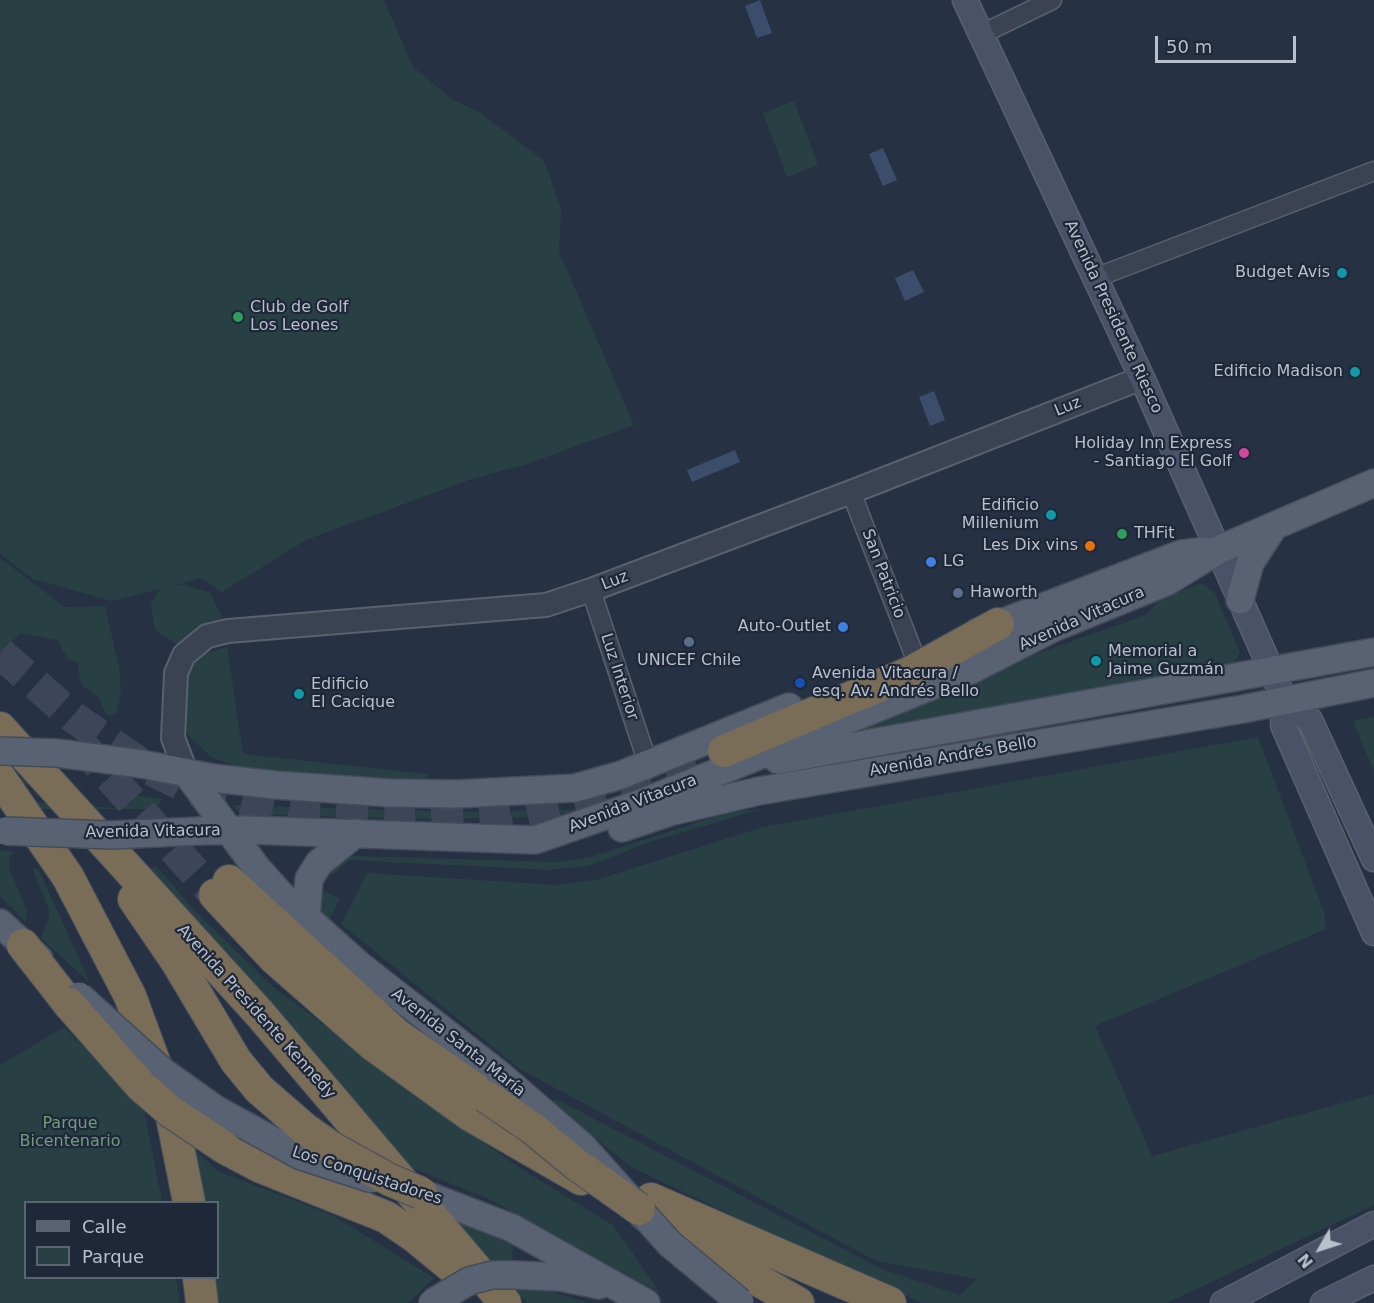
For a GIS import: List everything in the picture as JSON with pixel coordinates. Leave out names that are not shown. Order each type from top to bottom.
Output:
[{"type":"highway","points":[[724,760],[891,682],[998,624]]},
{"type":"highway","name":"Avenida Presidente Kennedy","points":[[0,728],[510,1289]]},
{"type":"highway","points":[[0,778],[68,878],[130,996],[169,1102],[189,1201]]},
{"type":"highway","points":[[66,803],[177,962],[236,1061],[259,1089],[305,1129],[332,1148],[390,1180],[421,1193]]},
{"type":"highway","points":[[639,1209],[577,1165],[532,1128],[492,1085],[397,1035],[222,888],[274,958],[372,1044],[462,1109],[798,1303]]},
{"type":"highway","points":[[23,945],[74,1000],[141,1086],[171,1112],[225,1148],[270,1171],[386,1217],[432,1250],[493,1303]]},
{"type":"highway","points":[[515,1141],[890,1303]]},
{"type":"highway","points":[[199,1279],[202,1303]]},
{"type":"main road","name":"Avenida Presidente Riesco","points":[[965,0],[1142,378],[1285,701],[1310,720],[1374,859]]},
{"type":"main road","name":"Avenida Vitacura","points":[[3,830],[111,835],[228,830],[535,840],[639,804],[724,760],[993,660],[1043,633],[1168,581],[1218,550],[1374,483]]},
{"type":"main road","points":[[1240,600],[1251,563],[1274,525]]},
{"type":"main road","name":"Avenida Vitacura","points":[[0,751],[57,753],[274,785],[390,793],[456,794],[575,788],[648,764],[998,624],[1181,554],[1218,550]]},
{"type":"main road","name":"Avenida Andrés Bello","points":[[575,788],[630,783],[724,760],[1272,672],[1374,652]]},
{"type":"main road","name":"Avenida Andrés Bello","points":[[535,840],[610,831],[673,811],[771,789],[1285,701],[1374,683]]},
{"type":"main road","name":"Avenida Presidente Riesco","points":[[1285,701],[1283,725],[1374,933]]},
{"type":"main road","name":"Avenida Santa María","points":[[186,772],[256,867],[306,918],[492,1085]]},
{"type":"main road","points":[[306,918],[309,879],[319,864],[356,833]]},
{"type":"main road","points":[[0,923],[23,945]]},
{"type":"main road","name":"Los Conquistadores","points":[[74,1000],[162,1071],[215,1109],[255,1133],[301,1156],[421,1193],[486,1217],[543,1245],[641,1301]]},
{"type":"main road","points":[[639,1209],[692,1264],[741,1302]]},
{"type":"main road","points":[[1222,1303],[1374,1224]]},
{"type":"main road","points":[[432,1303],[469,1281],[492,1275],[510,1289],[583,1281],[641,1301]]},
{"type":"main road","points":[[1323,1303],[1374,1278]]},
{"type":"street","points":[[982,34],[1052,0]]},
{"type":"street","points":[[1095,278],[1374,171]]},
{"type":"street","name":"Luz","points":[[186,772],[173,738],[176,673],[184,655],[207,636],[228,631],[531,607],[591,590],[851,492],[1142,378]]},
{"type":"street","name":"San Patricio","points":[[851,492],[915,657]]},
{"type":"street","name":"Luz Interior","points":[[591,590],[648,764]]},
{"type":"green space","name":"Club de Golf Los Leones","points":[[0,0],[384,0],[413,67],[453,100],[478,111],[544,161],[561,209],[559,252],[634,425],[527,464],[469,480],[306,540],[222,592],[200,578],[173,586],[185,585],[210,593],[222,617],[178,645],[156,631],[150,604],[160,589],[112,601],[33,579],[0,554]]},
{"type":"green space","points":[[794,101],[818,165],[787,177],[763,113]]},
{"type":"green space","points":[[0,558],[65,607],[105,606],[119,667],[121,691],[116,715],[106,715],[99,698],[81,684],[77,662],[68,659],[57,640],[21,633],[0,653]]},
{"type":"green space","points":[[1202,583],[1215,593],[1240,653],[1234,663],[812,743],[929,692],[1146,615],[1161,599]]},
{"type":"green space","points":[[227,647],[243,754],[427,774],[427,778],[389,781],[248,769],[212,758],[186,733],[181,713],[182,693],[189,672],[200,656]]},
{"type":"green space","points":[[1374,717],[1374,772],[1353,721]]},
{"type":"green space","points":[[1258,737],[1324,912],[1326,929],[1095,1026],[1152,1156],[1374,1094],[1374,1205],[1167,1303],[922,1303],[824,1259],[631,1167],[551,1102],[556,1099],[882,1269],[960,1295],[977,1279],[876,1261],[520,1069],[341,924],[367,873],[557,885],[596,880],[763,827]]},
{"type":"green space","points":[[0,778],[17,778],[162,799],[159,805],[146,809],[0,809]]},
{"type":"green space","points":[[232,805],[459,812],[592,809],[541,817],[438,819],[269,815],[240,813]]},
{"type":"green space","points":[[762,809],[650,842],[588,866],[549,870],[350,860],[333,874],[319,873],[340,858],[353,856],[561,862],[591,857],[729,812]]},
{"type":"green space","points":[[0,850],[14,852],[9,858],[9,868],[27,910],[26,922],[0,896]]},
{"type":"green space","points":[[157,867],[197,913],[272,986],[446,1116],[523,1170],[613,1225],[660,1293],[489,1199],[400,1163],[139,868]]},
{"type":"green space","points":[[32,868],[39,870],[90,983],[41,938],[49,917],[48,907]]},
{"type":"green space","points":[[315,887],[340,899],[329,921],[315,906]]},
{"type":"green space","name":"Parque Bicentenario","points":[[64,1027],[144,1109],[162,1201],[24,1201],[24,1279],[176,1279],[180,1303],[0,1303],[0,1065]]},
{"type":"green space","points":[[193,1150],[220,1172],[332,1215],[434,1278],[408,1303],[217,1303],[213,1279],[219,1279],[219,1201],[202,1201]]},
{"type":"green space","points":[[453,1220],[513,1245],[512,1261],[493,1261]]},
{"type":"green space","points":[[521,1282],[588,1303],[528,1303],[510,1284]]},
{"type":"water","points":[[760,0],[772,33],[757,38],[745,6]]},
{"type":"water","points":[[883,148],[897,180],[883,186],[869,154]]},
{"type":"water","points":[[913,270],[924,292],[905,301],[895,278]]},
{"type":"water","points":[[934,391],[945,420],[930,426],[919,397]]},
{"type":"water","points":[[735,450],[740,462],[692,482],[687,470]]},
{"type":"pier","points":[[0,783],[105,789],[121,805],[118,808],[0,800]]},
{"type":"tunnel","points":[[0,653],[73,717],[144,766],[184,786],[220,799],[297,816],[414,823],[500,818],[584,798],[724,751]]},
{"type":"tunnel","points":[[78,741],[215,895]]},
{"type":"place","name":"Budget Avis","points":[[1342,273]]},
{"type":"place","name":"Club de Golf Los Leones","points":[[238,317]]},
{"type":"place","name":"Edificio Madison","points":[[1355,372]]},
{"type":"place","name":"Holiday Inn Express - Santiago El Golf","points":[[1244,453]]},
{"type":"place","name":"Edificio Millenium","points":[[1051,515]]},
{"type":"place","name":"THFit","points":[[1122,534]]},
{"type":"place","name":"Les Dix vins","points":[[1090,546]]},
{"type":"place","name":"LG","points":[[931,562]]},
{"type":"place","name":"Haworth","points":[[958,593]]},
{"type":"place","name":"Auto-Outlet","points":[[843,627]]},
{"type":"place","name":"UNICEF Chile","points":[[689,642]]},
{"type":"place","name":"Memorial a Jaime Guzmán","points":[[1096,661]]},
{"type":"place","name":"Avenida Vitacura / esq. Av. Andrés Bello","points":[[800,683]]},
{"type":"place","name":"Edificio El Cacique","points":[[299,694]]}]
